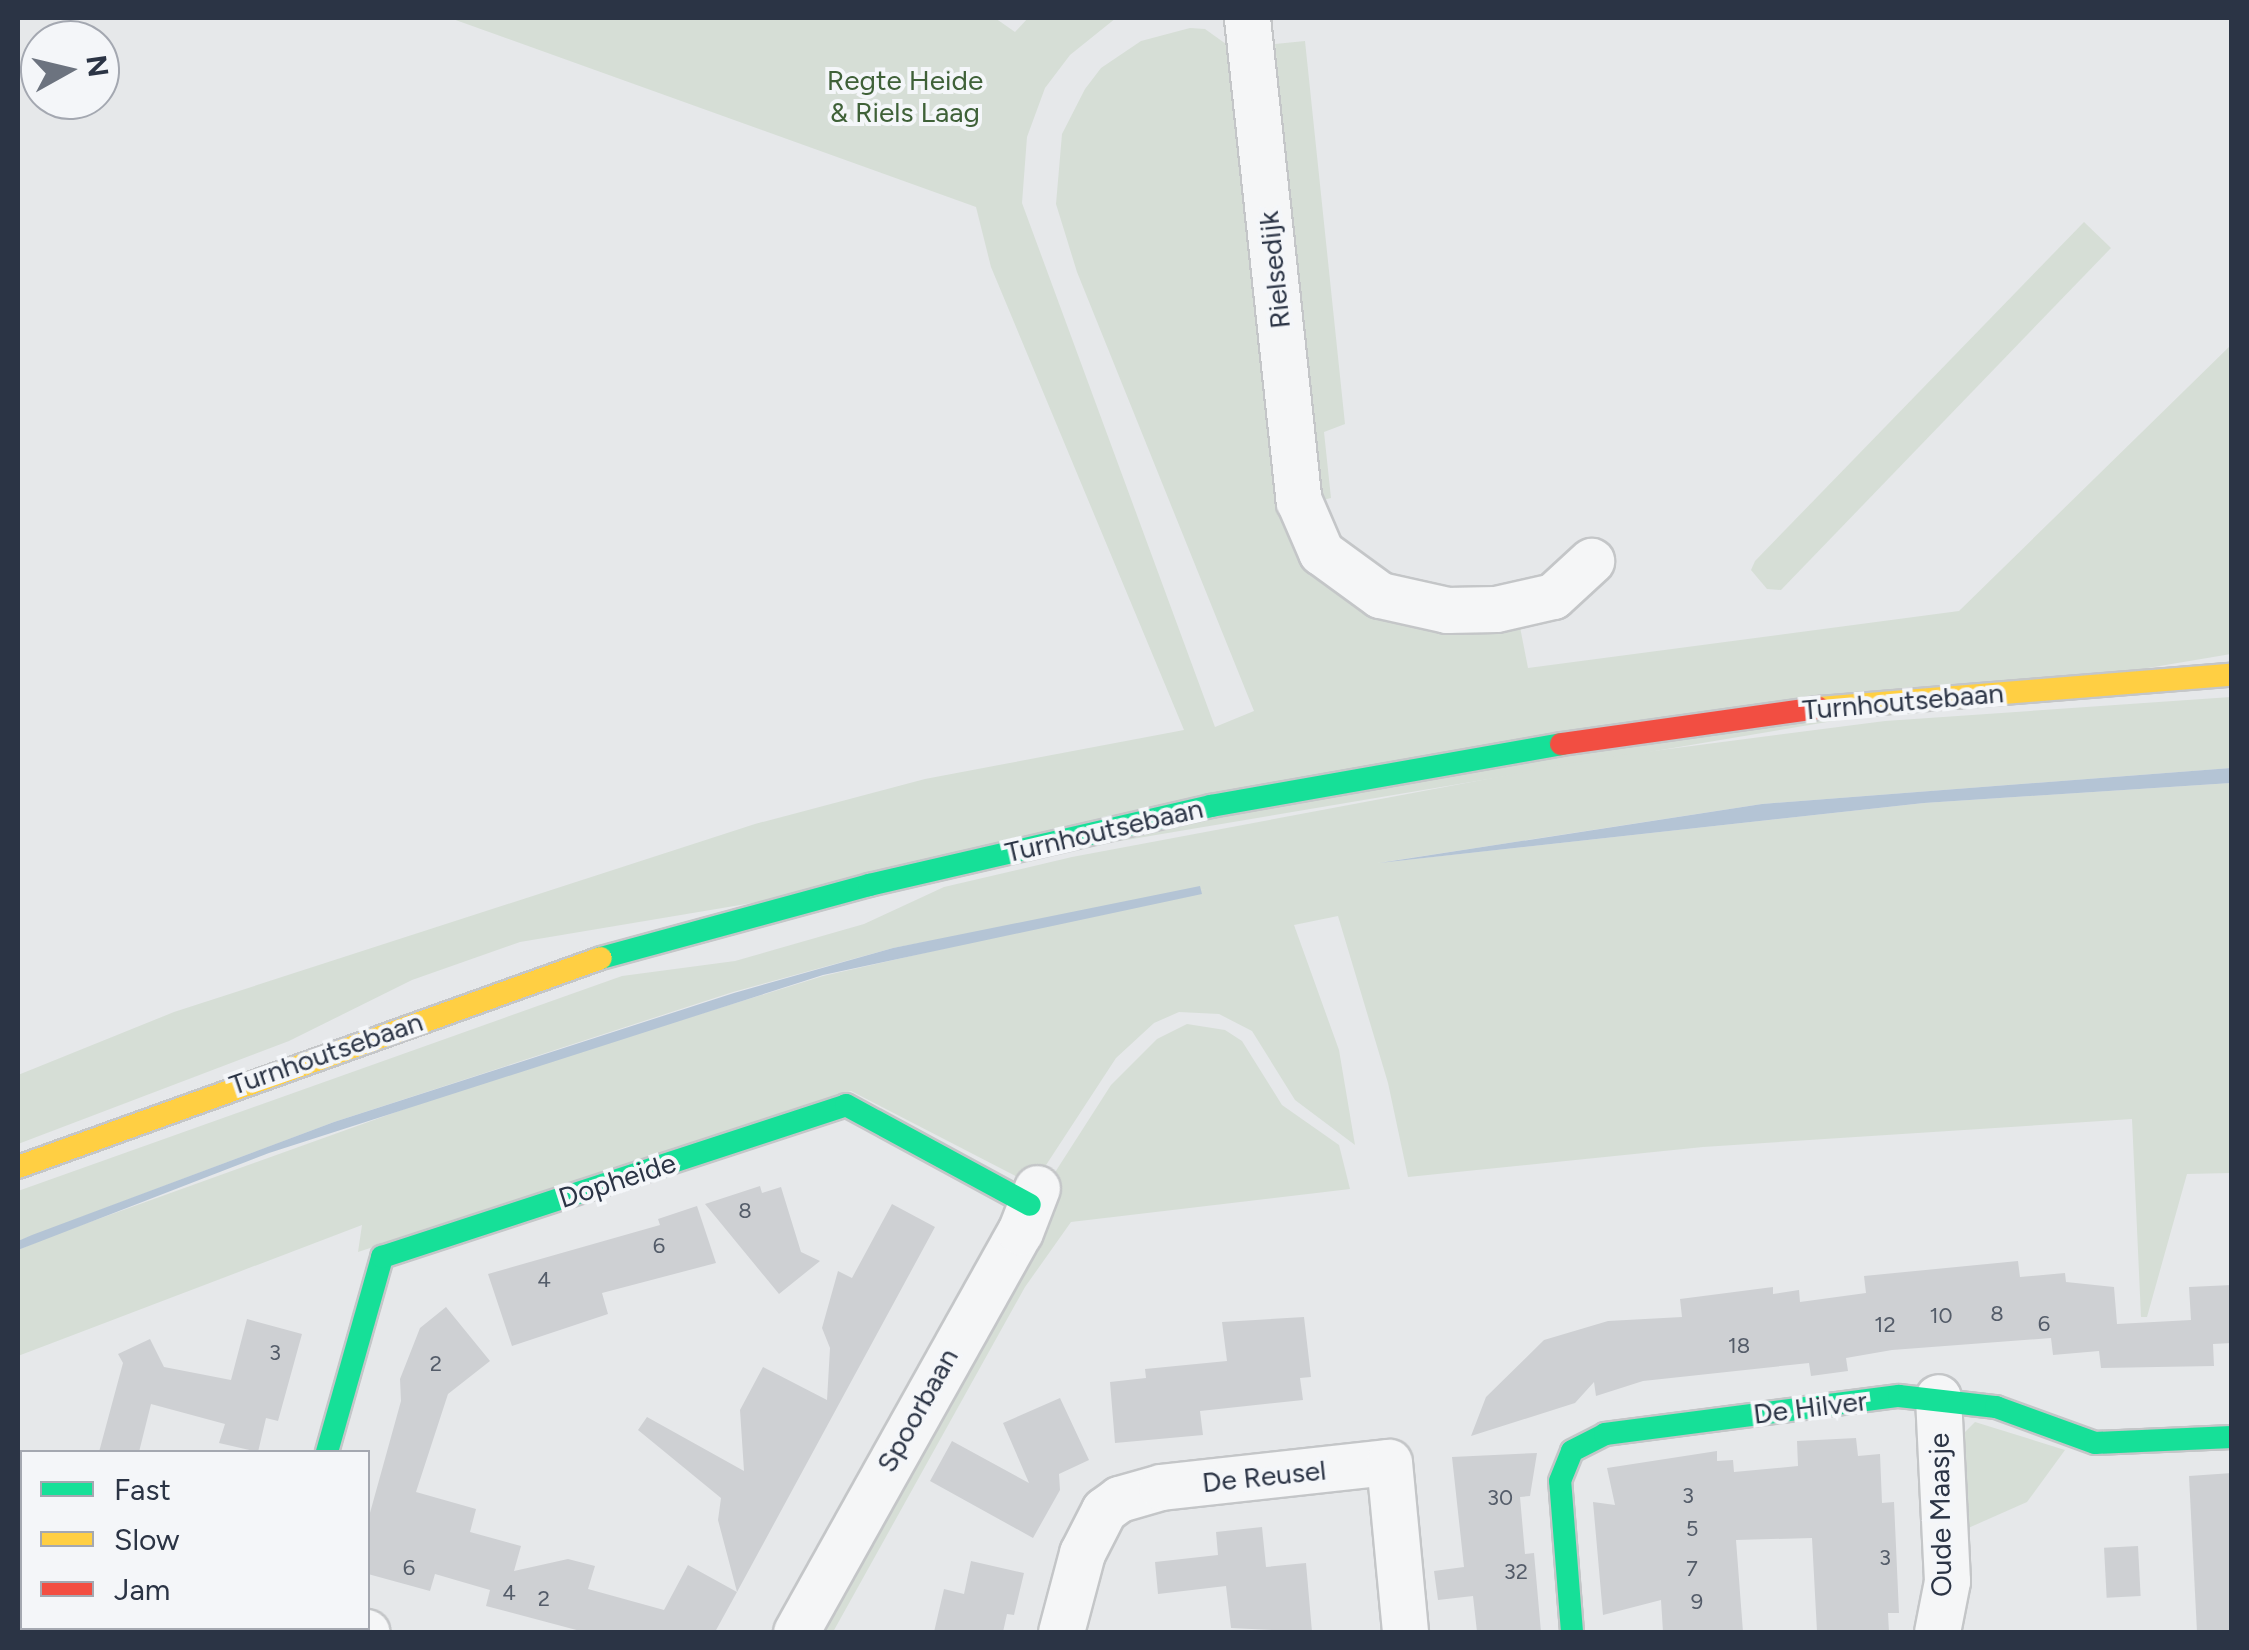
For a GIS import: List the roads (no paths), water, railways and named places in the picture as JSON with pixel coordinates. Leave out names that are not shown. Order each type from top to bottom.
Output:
[{"type":"main road","name":"Turnhoutsebaan","points":[[18,1167],[602,958],[869,884],[1211,806],[1472,757],[1797,710],[2232,675]]},
{"type":"main road","name":"Dopheide","points":[[329,1450],[382,1257],[846,1105],[1034,1196]]},
{"type":"main road","name":"De Hilver","points":[[1572,1632],[1559,1493],[1568,1459],[1584,1442],[1776,1410],[1938,1397],[1996,1406],[2095,1443],[2232,1437]]},
{"type":"street","name":"Rielsedijk","points":[[1248,18],[1305,522],[1333,567],[1354,582],[1427,608],[1530,604],[1554,596],[1591,561]]},
{"type":"street","name":"Spoorbaan","points":[[796,1632],[1034,1196]]},
{"type":"street","name":"Oude Maasje","points":[[1937,1632],[1947,1581],[1938,1397]]},
{"type":"street","name":"De Reusel","points":[[1060,1632],[1082,1553],[1104,1510],[1118,1499],[1161,1487],[1388,1462],[1406,1632]]},
{"type":"water","points":[[2231,768],[2231,783],[1924,803],[1379,863],[1762,804]]},
{"type":"water","points":[[1200,886],[1202,894],[823,975],[269,1153],[18,1250],[18,1241],[32,1235],[334,1122],[734,993],[893,948]]},
{"type":"park label","name":"Regte Heide & Riels Laag","points":[[905,96]]}]
